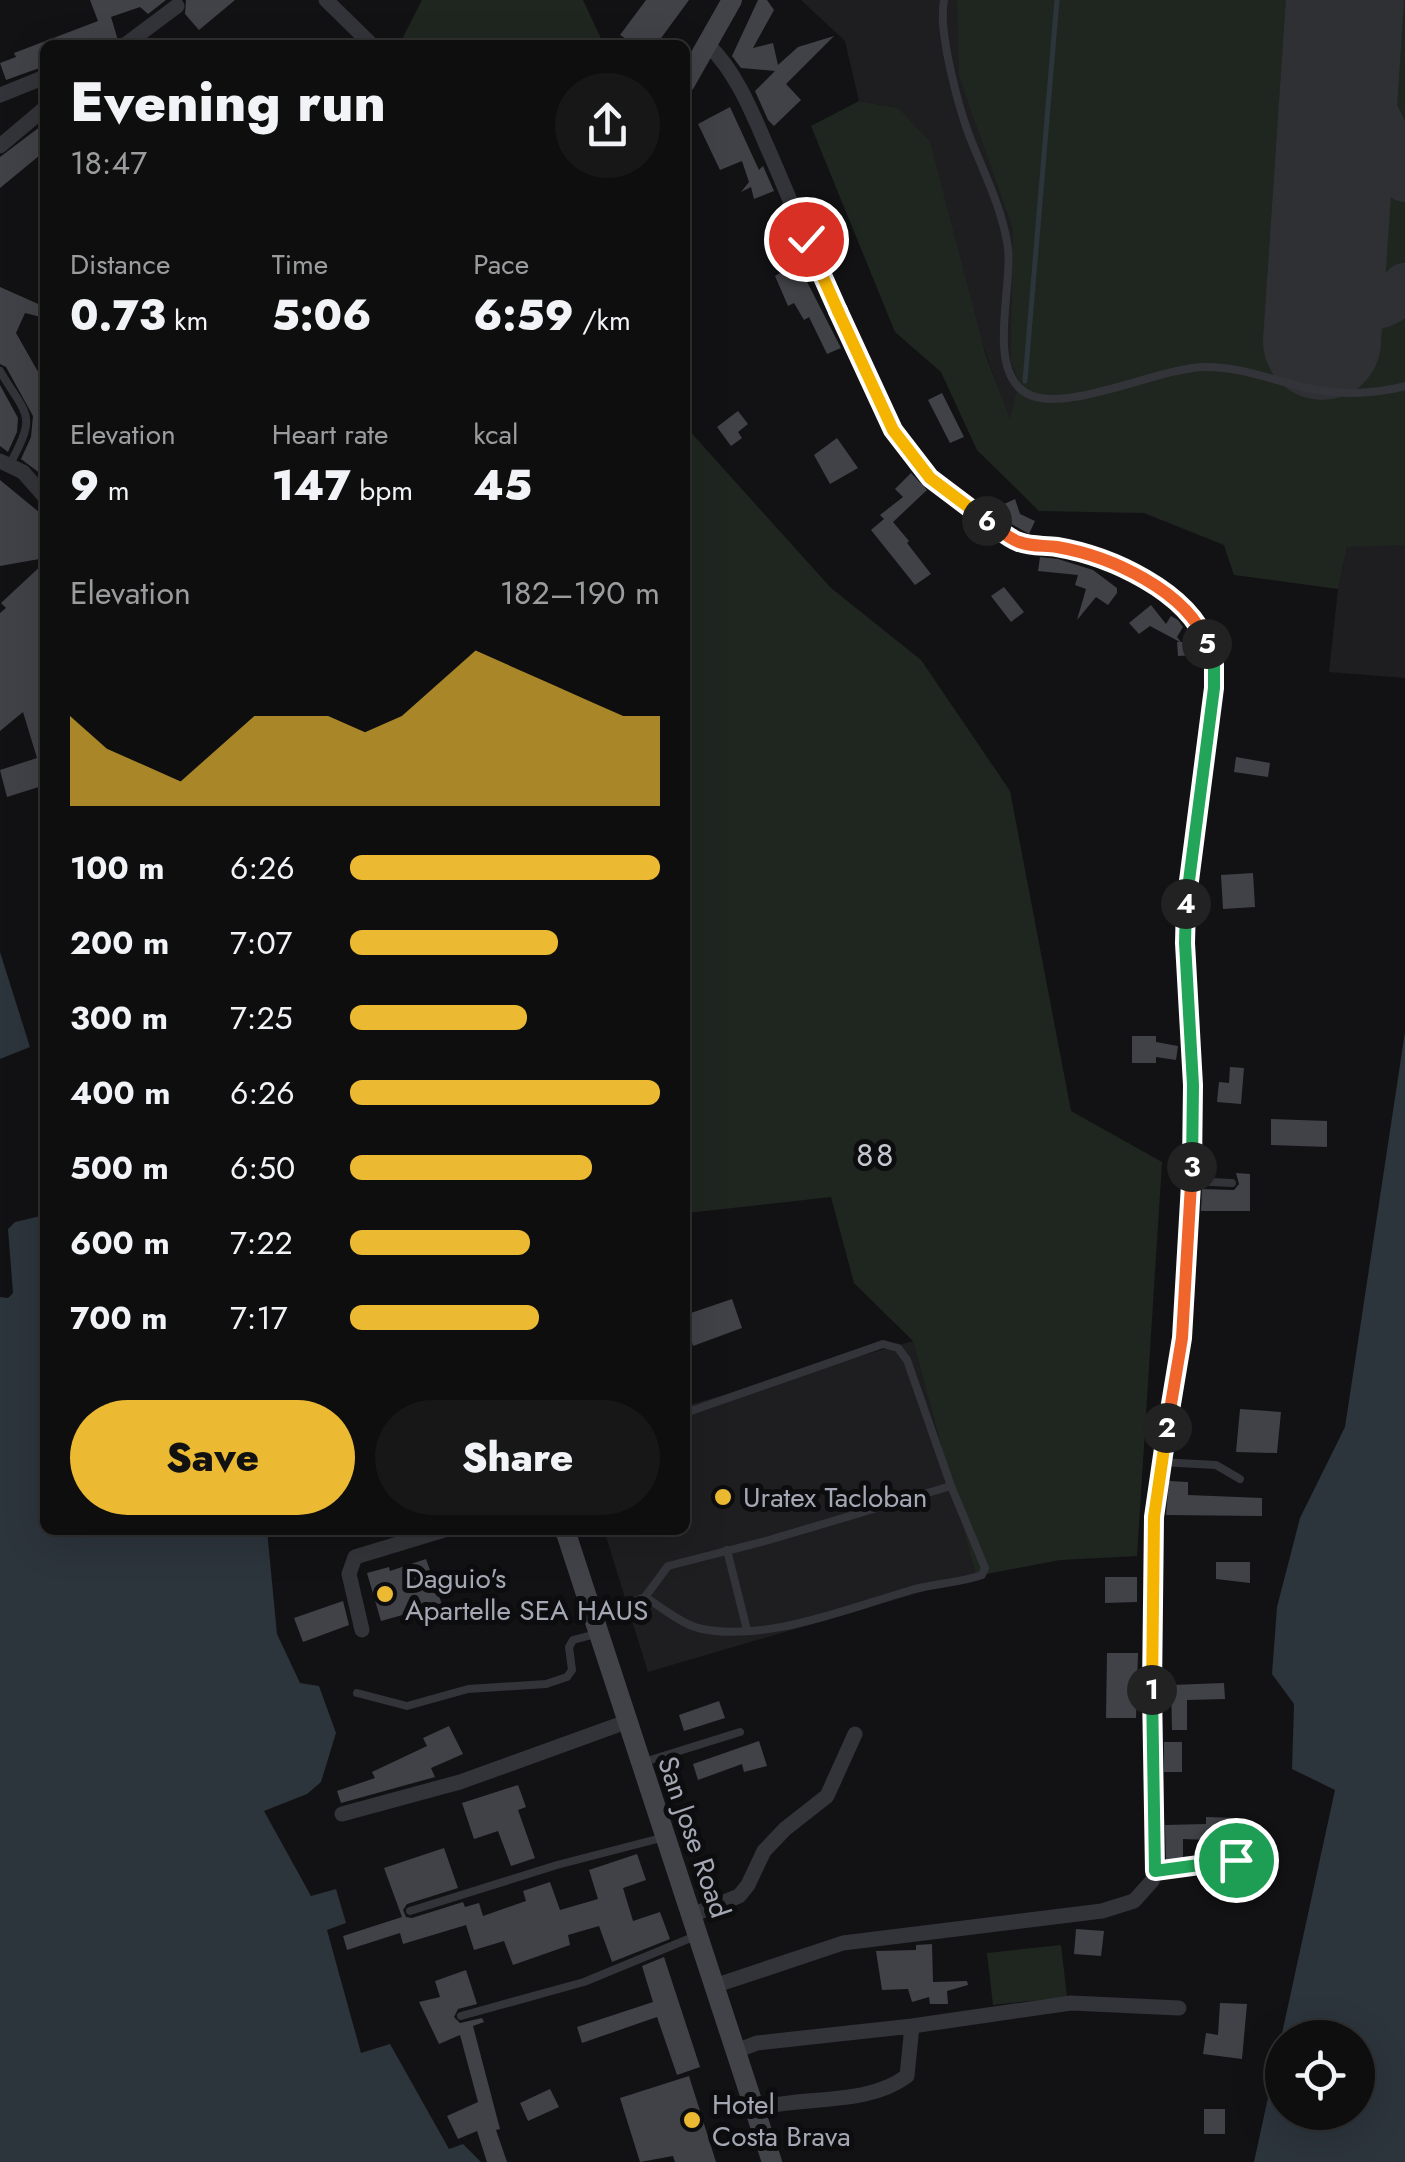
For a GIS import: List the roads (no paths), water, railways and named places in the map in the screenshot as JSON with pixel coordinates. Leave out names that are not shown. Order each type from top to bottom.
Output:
[{"type":"main road","points":[[690,75],[732,0]]},
{"type":"main road","name":"San Jose Road","points":[[567,1535],[772,2162]]},
{"type":"street","points":[[326,0],[367,40]]},
{"type":"street","points":[[132,40],[177,6]]},
{"type":"street","points":[[709,46],[725,62],[760,131],[853,346],[893,430],[914,459],[930,478],[1017,542],[1084,555],[1133,574],[1175,597],[1193,616],[1214,665],[1187,880],[1192,1182],[1182,1338],[1154,1517],[1152,1881],[1134,1900],[1102,1911],[843,1943],[714,1986]]},
{"type":"street","points":[[0,95],[40,78]]},
{"type":"street","points":[[0,146],[40,112]]},
{"type":"street","points":[[5,462],[23,472],[40,491]]},
{"type":"street","points":[[362,1630],[349,1574],[356,1558],[428,1535]]},
{"type":"street","points":[[342,1814],[460,1782],[626,1722]]},
{"type":"street","points":[[695,1925],[739,1896],[748,1886],[764,1851],[827,1796],[855,1734]]},
{"type":"street","points":[[736,2051],[757,2043],[1070,2003],[1178,2008]]},
{"type":"street","points":[[754,2109],[777,2102],[889,2090],[907,2076],[912,2026]]},
{"type":"lane","points":[[944,0],[941,17],[954,90],[995,196],[1008,249],[1004,358],[1010,377],[1022,391],[1042,400],[1070,398],[1162,373],[1204,367],[1253,372],[1340,393],[1405,386]]},
{"type":"lane","points":[[0,371],[28,419],[28,430],[5,462]]},
{"type":"lane","points":[[1192,1182],[1232,1184]]},
{"type":"lane","points":[[645,1597],[694,1627],[729,1632],[818,1618],[920,1588],[982,1575],[985,1568],[951,1486],[907,1360],[898,1348],[883,1344],[690,1411]]},
{"type":"lane","points":[[1160,1462],[1216,1466],[1240,1479]]},
{"type":"lane","points":[[356,1693],[407,1706],[468,1689],[546,1684],[567,1677],[572,1670],[569,1647],[573,1640],[645,1597],[668,1566],[951,1486]]},
{"type":"lane","points":[[727,1550],[747,1630]]},
{"type":"lane","points":[[640,1764],[740,1732]]},
{"type":"lane","points":[[410,1911],[666,1836]]},
{"type":"lane","points":[[1155,1871],[1251,1860]]},
{"type":"lane","points":[[461,2016],[584,1982],[695,1925]]},
{"type":"waterway","points":[[1025,381],[1057,0]]},
{"type":"place","name":"Uratex Tacloban","points":[[723,1497]]},
{"type":"place","name":"Daguio's Apartelle SEA HAUS","points":[[385,1594]]},
{"type":"place","name":"Hotel Costa Brava","points":[[692,2120]]},
{"type":"district","name":"88","points":[[876,1155]]}]
